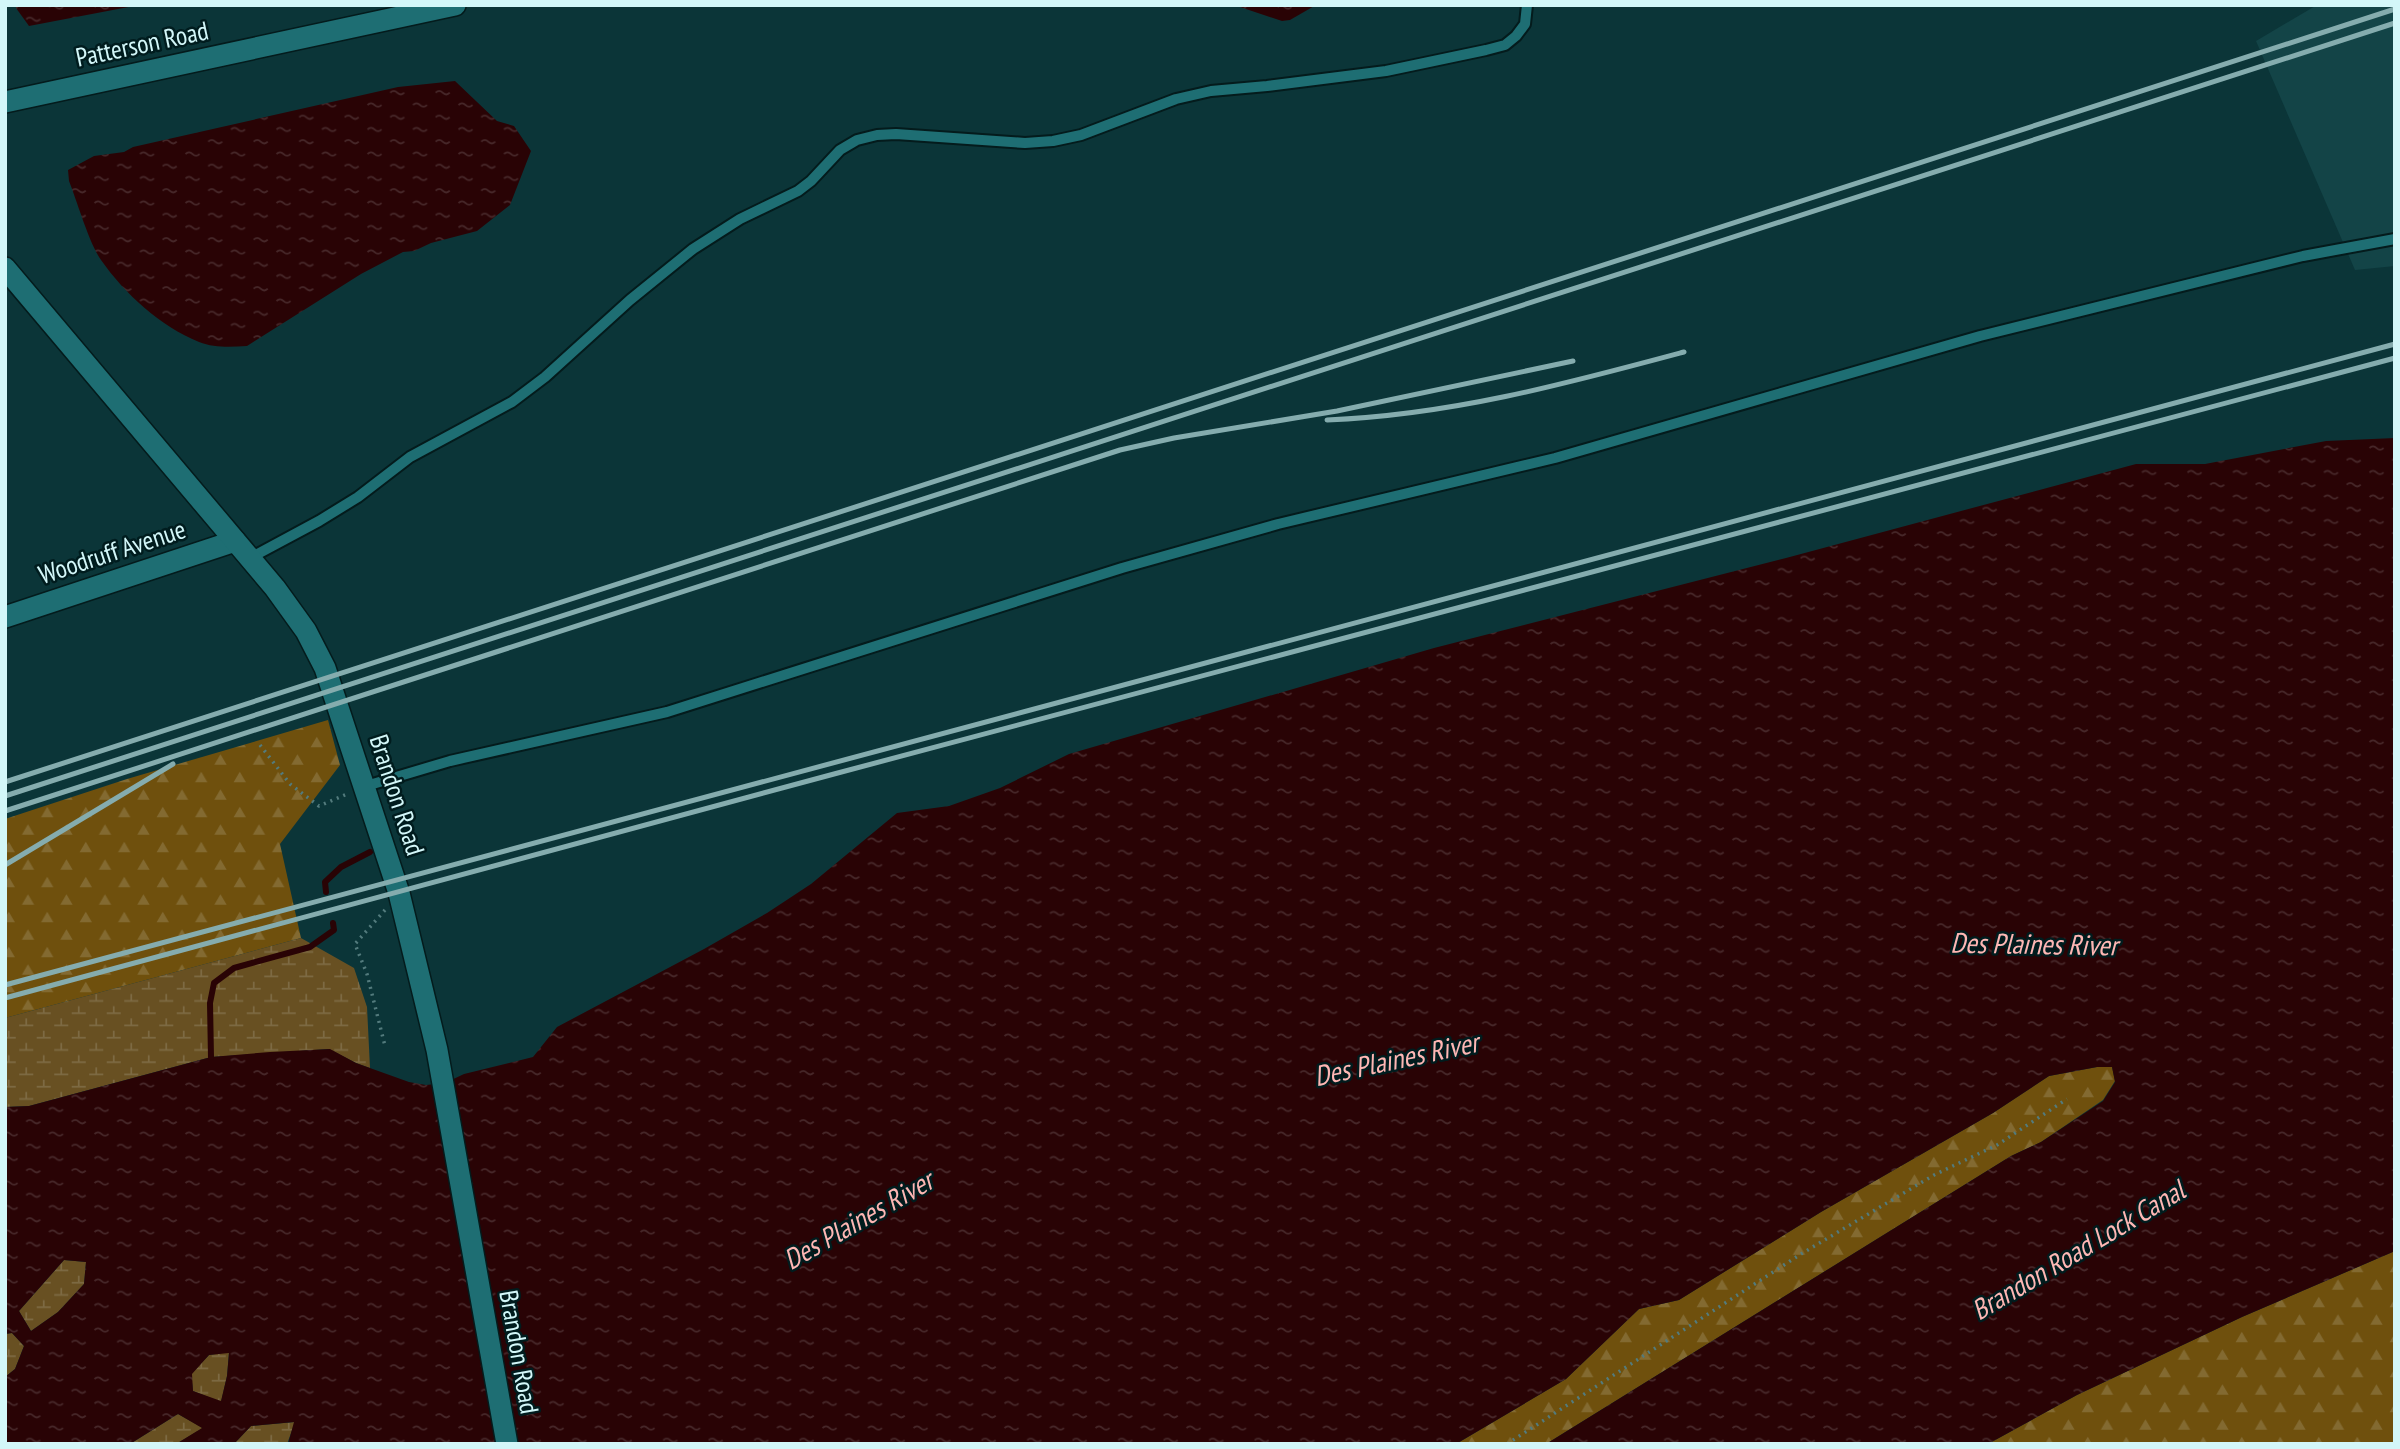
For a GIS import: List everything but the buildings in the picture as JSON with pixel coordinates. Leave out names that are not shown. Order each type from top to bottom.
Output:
[{"type":"street","name":"Patterson Road","points":[[5,102],[454,5]]},
{"type":"street","name":"Brandon Road","points":[[5,268],[250,558],[306,631],[325,668],[399,893],[437,1050],[507,1444]]},
{"type":"street","name":"Woodruff Avenue","points":[[5,617],[235,541]]},
{"type":"lane","points":[[250,558],[358,497],[410,457],[512,402],[693,249],[740,219],[798,191],[811,181],[839,150],[857,140],[896,134],[1025,143],[1054,141],[1081,135],[1175,99],[1211,91],[1386,71],[1505,45],[1525,24],[1527,5]]},
{"type":"lane","points":[[366,786],[450,761],[667,712],[1122,568],[1278,524],[1555,458],[1980,336],[2303,256],[2395,239]]},
{"type":"path","points":[[260,745],[290,784],[319,806],[366,786]]},
{"type":"path","points":[[385,1046],[367,974],[355,944],[399,893]]},
{"type":"path","points":[[1507,1444],[1801,1254],[1934,1175],[1997,1145],[2067,1099]]},
{"type":"shaded area","points":[[2317,5],[2395,5],[2395,266],[2355,270],[2256,41]]},
{"type":"green space","points":[[328,720],[340,765],[280,844],[301,938],[5,1018],[5,819],[127,779]]},
{"type":"green space","points":[[301,938],[354,968],[367,1007],[370,1068],[329,1049],[211,1057],[29,1106],[5,1107],[5,1018]]},
{"type":"green space","points":[[2097,1067],[2112,1067],[2115,1081],[2103,1100],[2041,1142],[2011,1156],[1546,1444],[1456,1444],[1566,1379],[1639,1309],[1679,1300],[1821,1212],[1993,1113],[2049,1076]]},
{"type":"green space","points":[[2395,1251],[2395,1444],[1988,1444],[2077,1395],[2242,1317]]},
{"type":"green space","points":[[64,1260],[86,1262],[84,1284],[58,1312],[31,1331],[19,1311]]},
{"type":"green space","points":[[12,1333],[24,1346],[15,1369],[5,1377],[5,1334]]},
{"type":"green space","points":[[229,1352],[221,1402],[193,1391],[191,1374],[209,1355]]},
{"type":"green space","points":[[178,1414],[203,1428],[176,1444],[130,1444]]},
{"type":"green space","points":[[295,1422],[287,1444],[234,1444],[251,1426]]},
{"type":"water","points":[[16,5],[139,5],[29,26]]},
{"type":"water","points":[[1234,5],[1316,5],[1290,20],[1282,21]]},
{"type":"water","points":[[455,81],[497,121],[514,126],[531,151],[510,205],[477,231],[403,252],[361,274],[247,346],[217,346],[199,342],[157,318],[132,297],[97,253],[69,181],[68,170],[94,156],[124,152],[133,147],[398,87]]},
{"type":"water","points":[[2395,438],[2395,1251],[2242,1317],[2077,1395],[1988,1444],[1546,1444],[2011,1156],[2041,1142],[2103,1101],[2115,1082],[2112,1067],[2097,1067],[2049,1076],[1993,1113],[1821,1212],[1679,1300],[1639,1309],[1566,1379],[1456,1444],[288,1444],[294,1422],[251,1426],[234,1444],[176,1444],[202,1428],[178,1414],[130,1444],[5,1444],[5,1377],[15,1369],[24,1346],[12,1333],[5,1334],[5,1107],[29,1106],[211,1057],[270,1052],[330,1049],[356,1063],[409,1082],[426,1085],[445,1083],[464,1074],[533,1057],[557,1027],[767,913],[811,884],[897,813],[949,806],[1000,788],[1069,754],[1434,648],[1786,558],[2136,464],[2205,464],[2326,441]],"holes":[[[64,1260],[86,1262],[84,1284],[58,1312],[31,1331],[19,1311]],[[229,1353],[221,1401],[193,1391],[192,1374],[209,1355]]]},
{"type":"waterway","points":[[326,892],[325,882],[341,867],[370,852]]},
{"type":"waterway","points":[[211,1057],[210,1003],[214,983],[234,968],[310,947],[334,930],[333,923]]},
{"type":"railway","points":[[5,782],[2395,9]]},
{"type":"railway","points":[[5,796],[2395,23]]},
{"type":"railway","points":[[5,985],[2395,344]]},
{"type":"railway","points":[[1327,420],[1463,405],[1684,352]]},
{"type":"railway","points":[[5,998],[2395,358]]},
{"type":"railway","points":[[5,811],[1120,450],[1174,438],[1337,411],[1573,361]]},
{"type":"railway","points":[[5,865],[173,764]]},
{"type":"water label","name":"Des Plaines River","points":[[2034,944]]},
{"type":"water label","name":"Des Plaines River","points":[[1396,1059]]},
{"type":"water label","name":"Des Plaines River","points":[[858,1220]]},
{"type":"water label","name":"Brandon Road Lock Canal","points":[[2078,1250]]}]
